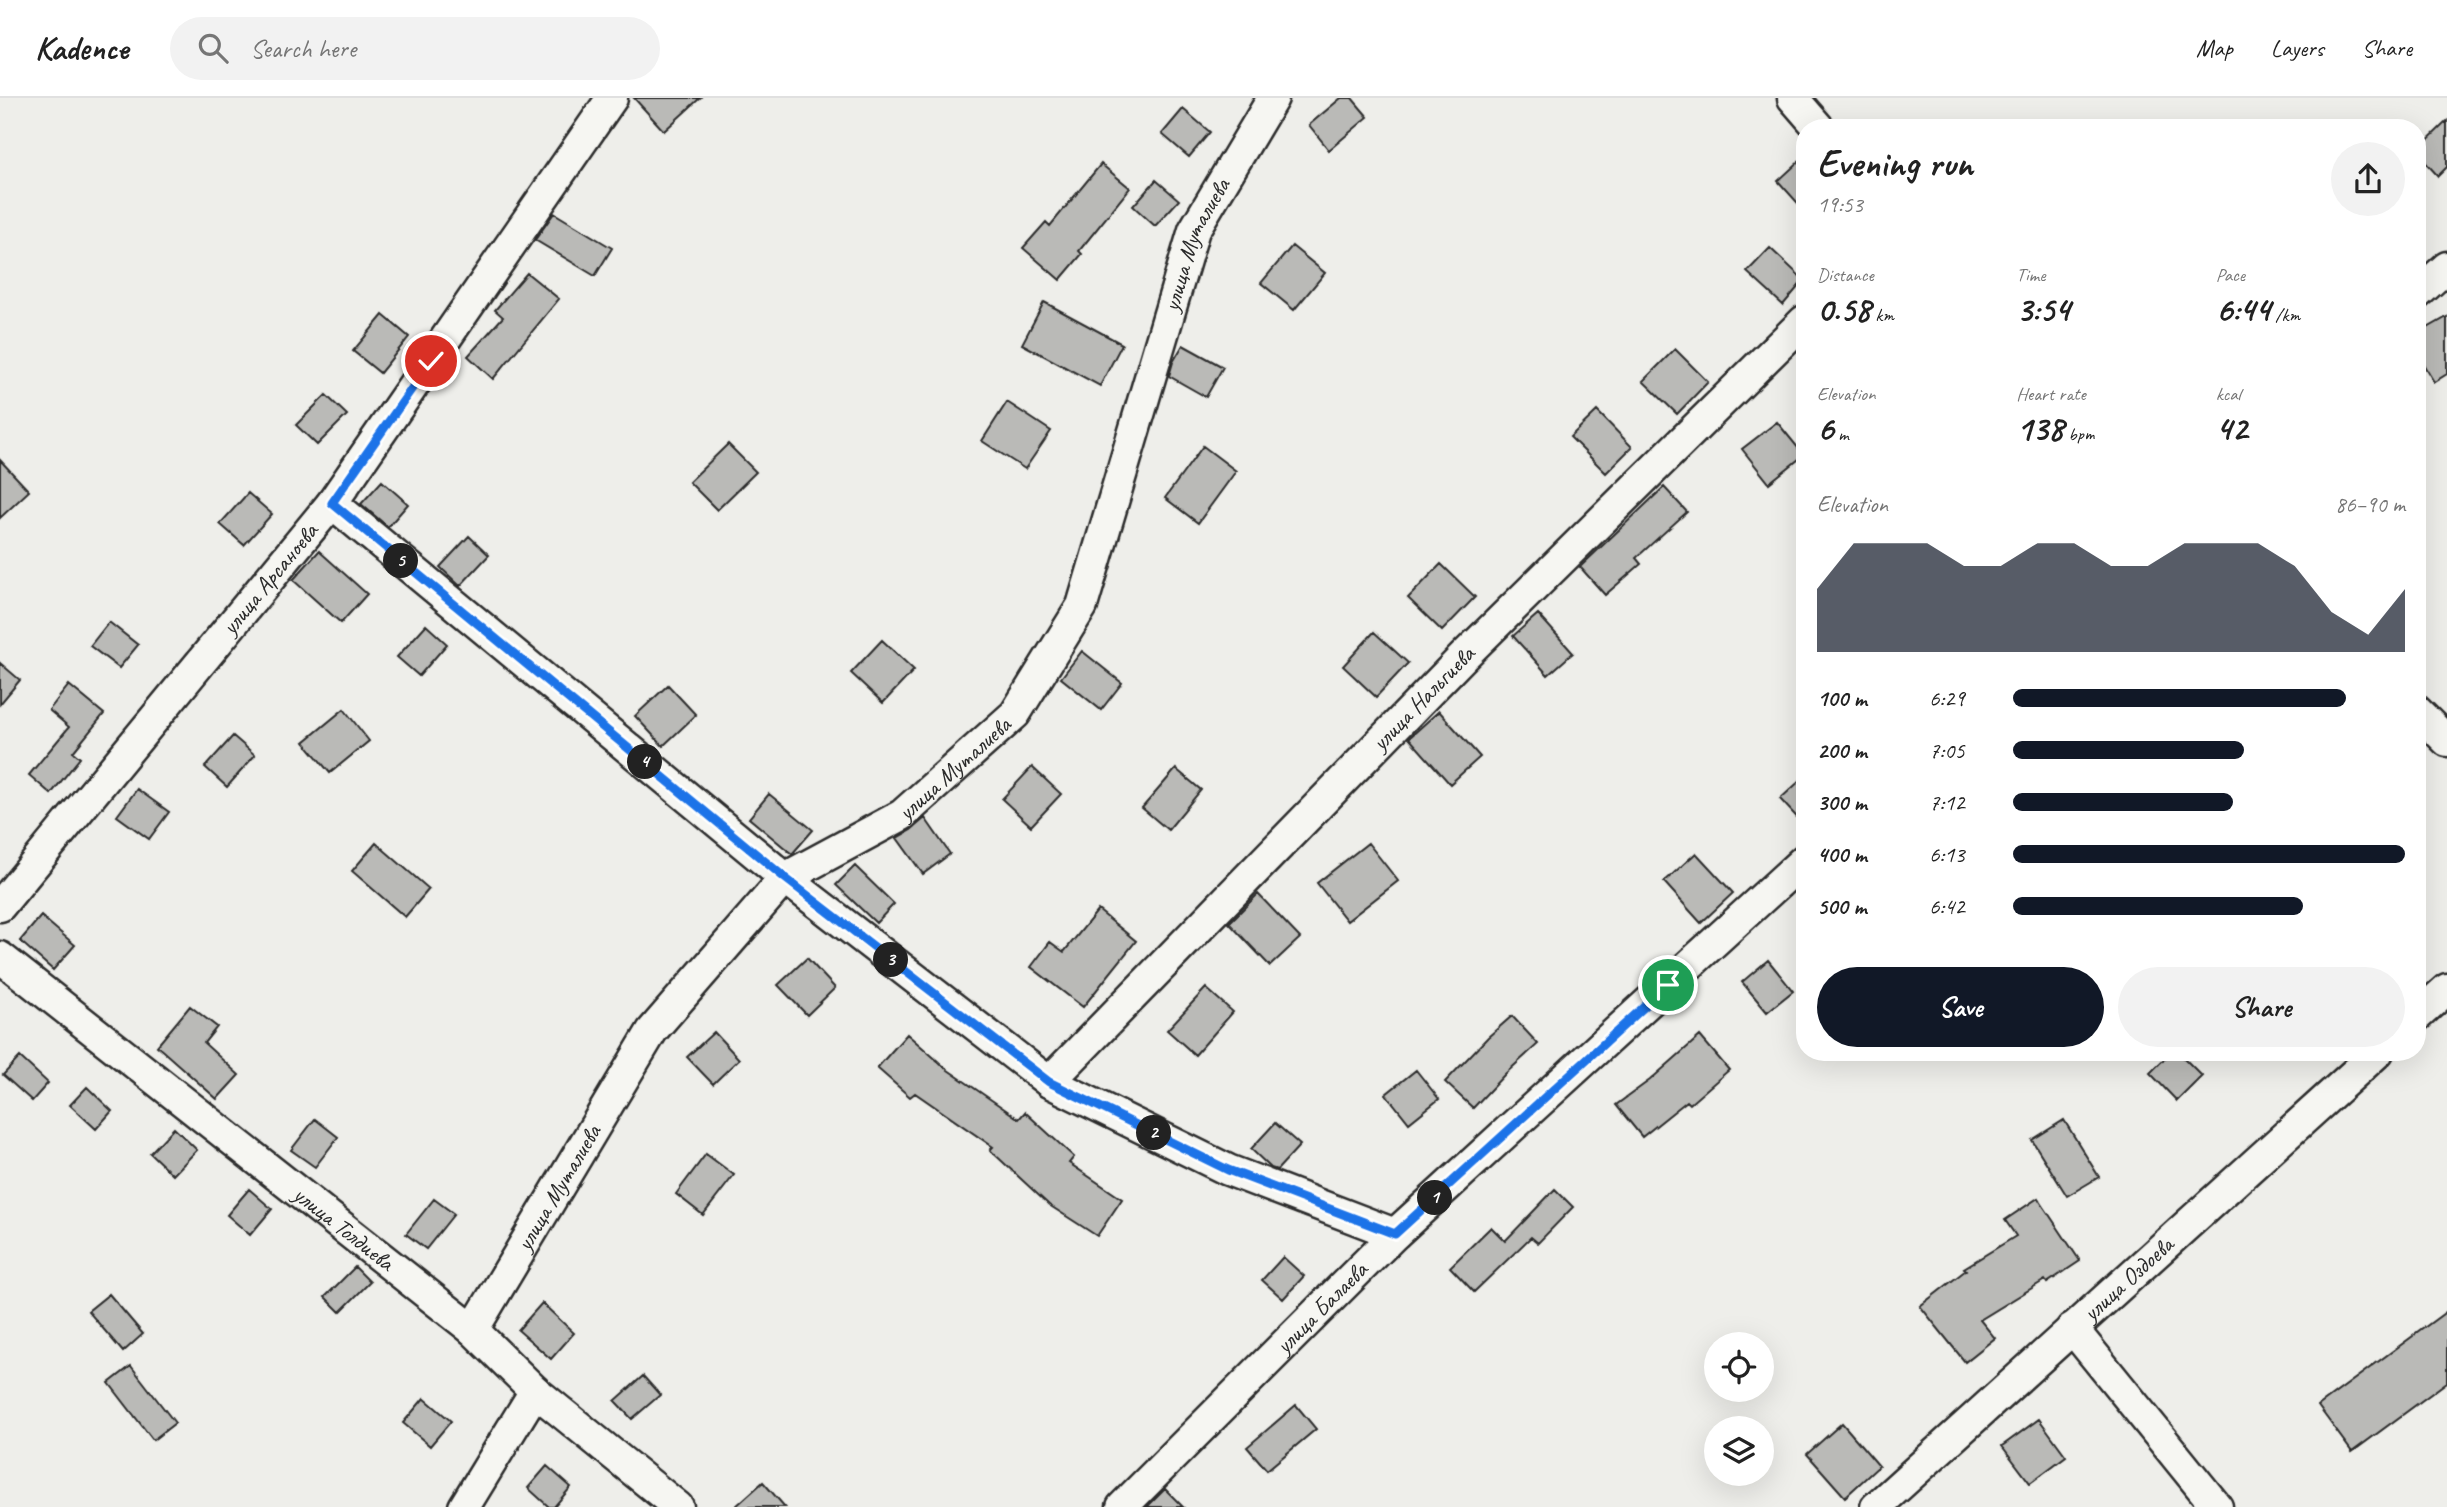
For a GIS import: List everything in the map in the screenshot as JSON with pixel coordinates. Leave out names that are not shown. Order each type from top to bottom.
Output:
[{"type":"street","name":"улица Арсаноева","points":[[0,906],[332,503],[612,98]]},
{"type":"street","name":"улица Муталиева","points":[[473,1330],[652,1031],[785,878],[902,815],[1015,714],[1082,607],[1194,230],[1273,98]]},
{"type":"street","points":[[1793,98],[1811,119]]},
{"type":"street","points":[[2426,286],[2447,267]]},
{"type":"street","name":"улица Нальгиева","points":[[1049,1082],[1463,657],[1796,329]]},
{"type":"street","points":[[332,503],[785,878],[1049,1082],[1228,1170],[1395,1234]]},
{"type":"street","points":[[2426,720],[2447,741]]},
{"type":"street","name":"улица Балаева","points":[[1122,1507],[1395,1234],[1796,867]]},
{"type":"street","name":"улица Толдиева","points":[[0,957],[473,1330],[535,1391],[678,1507]]},
{"type":"street","points":[[2426,1008],[2447,989]]},
{"type":"street","name":"улица Оздоева","points":[[1876,1507],[2368,1061]]},
{"type":"street","points":[[2072,1328],[2217,1507]]},
{"type":"street","points":[[464,1507],[535,1391]]},
{"type":"building","points":[[634,98],[700,98],[664,131]]},
{"type":"building","points":[[1341,98],[1352,98],[1368,117],[1329,150],[1309,125]]},
{"type":"building","points":[[1183,109],[1210,132],[1189,157],[1162,134]]},
{"type":"building","points":[[2447,121],[2447,167],[2438,176],[2426,163],[2426,141]]},
{"type":"building","points":[[1101,164],[1130,188],[1079,251],[1082,254],[1060,280],[1023,248],[1046,222],[1050,226]]},
{"type":"building","points":[[1796,164],[1796,201],[1778,181]]},
{"type":"building","points":[[1156,180],[1179,200],[1155,226],[1133,206]]},
{"type":"building","points":[[554,213],[612,248],[595,276],[535,240]]},
{"type":"building","points":[[1292,246],[1325,273],[1294,310],[1261,283]]},
{"type":"building","points":[[1770,248],[1796,272],[1796,290],[1783,305],[1747,272]]},
{"type":"building","points":[[527,273],[559,299],[493,379],[468,356],[503,317],[495,310]]},
{"type":"building","points":[[1044,302],[1122,344],[1100,386],[1022,344]]},
{"type":"building","points":[[383,315],[409,337],[380,373],[353,351]]},
{"type":"building","points":[[2447,317],[2447,374],[2434,382],[2426,369],[2426,329]]},
{"type":"building","points":[[1183,345],[1223,367],[1206,397],[1169,376],[1173,362]]},
{"type":"building","points":[[1675,349],[1708,382],[1677,414],[1643,381]]},
{"type":"building","points":[[326,395],[347,415],[317,445],[296,425]]},
{"type":"building","points":[[1007,402],[1051,431],[1025,469],[982,441]]},
{"type":"building","points":[[1597,411],[1632,447],[1606,473],[1570,437]]},
{"type":"building","points":[[1777,422],[1796,445],[1796,461],[1769,483],[1742,449]]},
{"type":"building","points":[[728,444],[756,472],[717,510],[689,482]]},
{"type":"building","points":[[1203,446],[1236,471],[1198,523],[1165,498]]},
{"type":"building","points":[[0,460],[29,491],[0,518]]},
{"type":"building","points":[[382,481],[408,504],[388,527],[361,504]]},
{"type":"building","points":[[1664,487],[1687,512],[1636,558],[1641,564],[1605,595],[1580,567]]},
{"type":"building","points":[[248,493],[272,514],[244,545],[220,524]]},
{"type":"building","points":[[469,536],[489,555],[460,586],[440,567]]},
{"type":"building","points":[[319,551],[367,594],[341,623],[293,580]]},
{"type":"building","points":[[1441,564],[1475,597],[1442,631],[1408,598]]},
{"type":"building","points":[[1538,614],[1573,653],[1548,675],[1513,636]]},
{"type":"building","points":[[109,622],[138,645],[119,668],[90,646]]},
{"type":"building","points":[[426,625],[447,644],[419,676],[397,657]]},
{"type":"building","points":[[1374,632],[1408,663],[1376,697],[1343,666]]},
{"type":"building","points":[[882,640],[914,670],[883,703],[851,673]]},
{"type":"building","points":[[1082,651],[1122,683],[1101,710],[1061,678]]},
{"type":"building","points":[[0,663],[20,680],[0,704]]},
{"type":"building","points":[[69,685],[104,714],[73,752],[80,758],[51,794],[29,775],[69,727],[49,710]]},
{"type":"building","points":[[668,685],[696,715],[663,746],[635,716]]},
{"type":"building","points":[[344,709],[369,741],[330,773],[304,742]]},
{"type":"building","points":[[1439,711],[1480,757],[1450,784],[1409,738]]},
{"type":"building","points":[[233,736],[255,755],[227,787],[205,767]]},
{"type":"building","points":[[1032,767],[1061,794],[1031,826],[1002,799]]},
{"type":"building","points":[[1176,769],[1201,790],[1168,830],[1142,808]]},
{"type":"building","points":[[1796,784],[1796,816],[1780,799]]},
{"type":"building","points":[[137,789],[169,812],[149,839],[117,816]]},
{"type":"building","points":[[769,794],[813,830],[792,854],[749,818]]},
{"type":"building","points":[[925,818],[950,854],[923,874],[897,838]]},
{"type":"building","points":[[376,843],[429,889],[405,917],[352,871]]},
{"type":"building","points":[[1368,843],[1398,881],[1347,921],[1317,883]]},
{"type":"building","points":[[1696,853],[1733,893],[1701,923],[1664,882]]},
{"type":"building","points":[[855,866],[894,904],[876,923],[836,885]]},
{"type":"building","points":[[1258,894],[1300,938],[1270,966],[1229,923]]},
{"type":"building","points":[[1098,910],[1136,941],[1083,1007],[1031,967],[1050,942],[1064,952]]},
{"type":"building","points":[[41,916],[75,945],[53,970],[20,941]]},
{"type":"building","points":[[807,958],[835,988],[807,1015],[778,985]]},
{"type":"building","points":[[1768,960],[1793,991],[1767,1012],[1742,982]]},
{"type":"building","points":[[1206,988],[1233,1012],[1195,1055],[1167,1030]]},
{"type":"building","points":[[190,1006],[217,1027],[204,1043],[239,1075],[217,1099],[157,1046]]},
{"type":"building","points":[[1512,1016],[1538,1044],[1473,1108],[1445,1082]]},
{"type":"building","points":[[714,1032],[739,1059],[713,1084],[687,1057]]},
{"type":"building","points":[[907,1034],[948,1070],[1019,1119],[1025,1112],[1074,1157],[1069,1163],[1122,1199],[1097,1236],[1049,1205],[990,1150],[993,1147],[915,1093],[910,1097],[877,1068]]},
{"type":"building","points":[[1700,1036],[1729,1070],[1690,1104],[1687,1101],[1642,1137],[1616,1105],[1650,1080]]},
{"type":"building","points":[[20,1057],[48,1083],[32,1101],[3,1075]]},
{"type":"building","points":[[2162,1061],[2187,1061],[2202,1076],[2177,1101],[2150,1073]]},
{"type":"building","points":[[1416,1070],[1439,1099],[1409,1123],[1386,1094]]},
{"type":"building","points":[[87,1087],[112,1111],[96,1129],[70,1105]]},
{"type":"building","points":[[315,1119],[338,1137],[315,1167],[291,1150]]},
{"type":"building","points":[[2064,1120],[2099,1177],[2067,1196],[2032,1140]]},
{"type":"building","points":[[1275,1123],[1300,1145],[1277,1170],[1271,1168],[1251,1149]]},
{"type":"building","points":[[174,1128],[197,1150],[173,1175],[150,1153]]},
{"type":"building","points":[[706,1154],[734,1175],[703,1215],[676,1194]]},
{"type":"building","points":[[249,1189],[272,1209],[250,1235],[227,1215]]},
{"type":"building","points":[[1555,1189],[1573,1207],[1538,1243],[1531,1237],[1474,1292],[1450,1267],[1491,1227],[1505,1241]]},
{"type":"building","points":[[2038,1198],[2080,1261],[2047,1283],[2045,1280],[1980,1320],[1995,1338],[1965,1362],[1920,1306],[1966,1270],[1964,1268],[2016,1236],[2005,1220]]},
{"type":"building","points":[[434,1199],[454,1214],[426,1249],[406,1234]]},
{"type":"building","points":[[1283,1257],[1304,1276],[1283,1299],[1262,1280]]},
{"type":"building","points":[[355,1267],[370,1282],[340,1312],[325,1297]]},
{"type":"building","points":[[109,1294],[143,1334],[123,1352],[88,1311]]},
{"type":"building","points":[[542,1303],[574,1333],[551,1359],[518,1330]]},
{"type":"building","points":[[2447,1311],[2447,1382],[2352,1452],[2318,1406]]},
{"type":"building","points":[[131,1366],[175,1423],[153,1440],[109,1383]]},
{"type":"building","points":[[643,1376],[660,1395],[632,1419],[615,1401]]},
{"type":"building","points":[[424,1398],[451,1421],[430,1446],[403,1423]]},
{"type":"building","points":[[1296,1405],[1316,1429],[1267,1470],[1247,1447]]},
{"type":"building","points":[[2039,1419],[2066,1456],[2030,1483],[2002,1446]]},
{"type":"building","points":[[1842,1423],[1879,1466],[1845,1497],[1807,1454]]},
{"type":"building","points":[[547,1466],[571,1487],[554,1507],[549,1507],[528,1488]]},
{"type":"building","points":[[763,1482],[785,1507],[735,1507]]},
{"type":"building","points":[[1165,1489],[1183,1507],[1147,1507]]},
{"type":"route","points":[[431,361],[332,503],[785,878],[1049,1082],[1228,1170],[1395,1234],[1668,985]]}]
